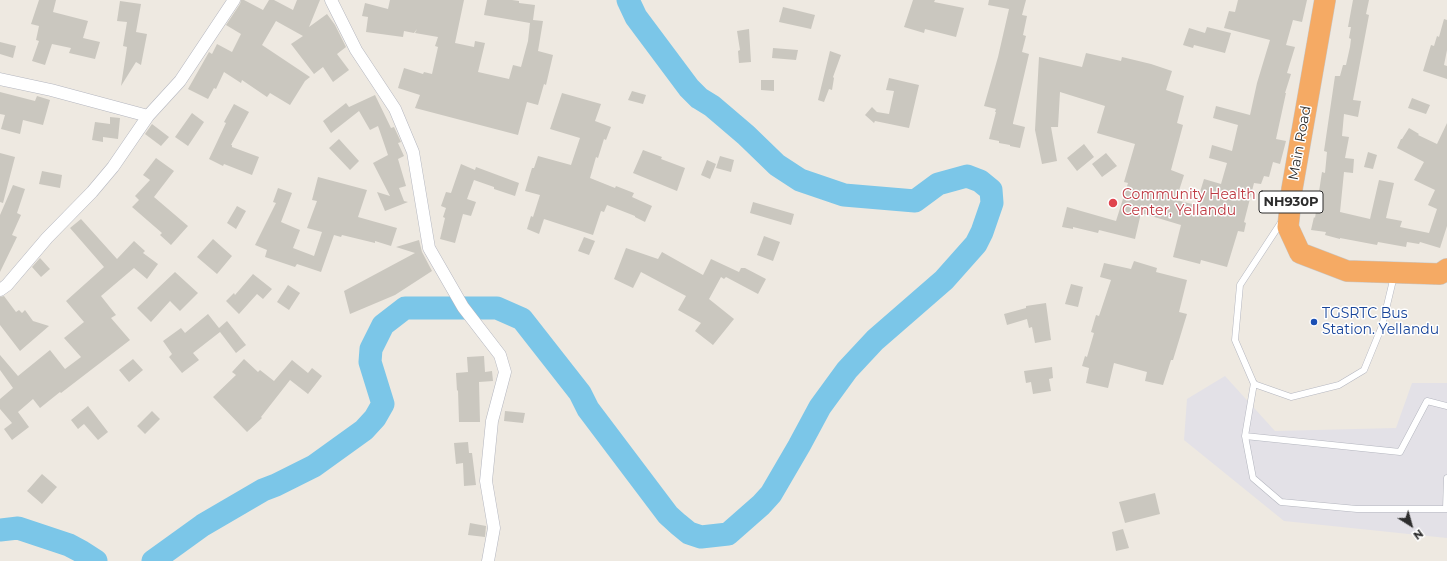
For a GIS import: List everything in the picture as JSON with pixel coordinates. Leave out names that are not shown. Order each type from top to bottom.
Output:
[{"type":"highway","name":"Main Road","points":[[1325,0],[1292,190],[1288,227],[1300,253],[1347,271],[1440,274],[1447,269]]},
{"type":"street","points":[[0,290],[7,285],[47,238],[113,167],[148,116],[180,80],[234,0]]},
{"type":"street","points":[[331,0],[356,50],[395,109],[413,152],[429,248],[463,307],[500,355],[505,372],[492,421],[486,481],[494,528],[488,561]]},
{"type":"street","points":[[0,79],[51,90],[148,116]]},
{"type":"lane","points":[[1290,208],[1240,285],[1235,340],[1254,384],[1291,397],[1339,385],[1364,370],[1382,326],[1394,273]]},
{"type":"lane","points":[[1254,382],[1246,436],[1253,478],[1281,502],[1357,509],[1446,509],[1447,478]]},
{"type":"lane","points":[[1246,436],[1400,452],[1427,401],[1447,406]]},
{"type":"shaded area","points":[[1225,376],[1275,431],[1396,428],[1412,383],[1447,383],[1447,538],[1284,521],[1184,440],[1187,399]]},
{"type":"building","points":[[39,0],[56,0],[53,12],[88,21],[83,38],[100,42],[95,59],[69,53],[71,48],[52,44],[45,65],[32,61],[39,41],[36,40],[39,26],[31,24]]},
{"type":"building","points":[[241,0],[244,0],[263,10],[269,0],[274,0],[293,10],[297,0],[320,0],[309,27],[327,14],[335,25],[346,47],[337,54],[349,70],[333,82],[323,67],[314,74],[291,44],[303,36],[276,21],[262,45],[310,77],[305,81],[290,105],[270,93],[267,97],[242,80],[241,83],[224,72],[216,89],[214,88],[208,99],[188,89],[209,52],[212,54],[217,44],[232,52],[241,34],[226,25],[240,4]]},
{"type":"building","points":[[390,0],[464,0],[455,43],[474,47],[475,41],[485,43],[478,72],[509,79],[513,65],[521,67],[528,41],[530,23],[484,15],[487,0],[512,0],[519,1],[519,3],[535,5],[533,20],[543,21],[538,51],[553,55],[546,85],[544,84],[538,105],[527,102],[518,135],[415,108],[420,95],[398,88],[404,68],[423,74],[424,72],[432,74],[438,47],[435,46],[438,37],[415,33],[417,29],[414,33],[404,31],[403,37],[366,32],[368,17],[362,16],[365,3],[388,9]]},
{"type":"building","points":[[913,0],[935,0],[934,2],[964,8],[956,37],[925,29],[924,33],[904,27]]},
{"type":"building","points":[[989,0],[1026,0],[1022,15],[1027,16],[1023,35],[1026,36],[1022,52],[1029,54],[1013,123],[1025,127],[1020,148],[989,139],[996,109],[984,106],[998,57],[1009,9],[988,5]]},
{"type":"building","points":[[1238,0],[1307,0],[1302,22],[1293,20],[1286,45],[1295,47],[1287,73],[1291,74],[1285,93],[1276,139],[1286,141],[1280,164],[1273,162],[1269,177],[1264,176],[1261,184],[1254,183],[1244,222],[1246,223],[1244,232],[1238,231],[1227,267],[1201,260],[1200,264],[1173,257],[1181,225],[1141,213],[1135,239],[1099,230],[1098,233],[1073,227],[1073,229],[1062,227],[1067,207],[1116,221],[1128,183],[1124,182],[1135,144],[1097,133],[1105,106],[1060,92],[1058,127],[1051,127],[1057,161],[1042,164],[1035,130],[1039,57],[1082,67],[1086,53],[1121,61],[1122,57],[1172,71],[1166,90],[1184,96],[1177,123],[1183,125],[1171,170],[1184,175],[1176,200],[1196,205],[1204,179],[1221,184],[1227,163],[1209,158],[1212,145],[1232,151],[1238,125],[1213,118],[1216,106],[1250,115],[1257,83],[1270,40],[1224,28],[1229,11],[1235,12]]},
{"type":"building","points":[[1353,0],[1369,0],[1366,14],[1369,15],[1353,100],[1361,101],[1358,117],[1344,114],[1342,136],[1349,137],[1345,158],[1354,159],[1353,173],[1344,172],[1340,212],[1370,219],[1379,180],[1394,183],[1386,218],[1402,221],[1400,227],[1429,233],[1437,209],[1428,205],[1435,190],[1414,180],[1424,162],[1397,148],[1401,139],[1409,128],[1419,134],[1418,135],[1437,144],[1447,123],[1447,226],[1440,248],[1420,242],[1419,244],[1407,242],[1406,247],[1378,242],[1377,245],[1340,239],[1325,235],[1326,232],[1311,230],[1314,217],[1315,218],[1322,172],[1325,173],[1327,152],[1324,151],[1335,76],[1340,76],[1343,65],[1346,65],[1350,47],[1351,39],[1349,38],[1351,27],[1348,27]]},
{"type":"building","points":[[120,1],[141,4],[136,32],[147,34],[141,65],[136,62],[121,86],[127,47],[123,46],[127,22],[117,21]]},
{"type":"building","points":[[783,7],[815,15],[811,29],[779,22]]},
{"type":"building","points":[[1444,19],[1447,20],[1447,50],[1444,65],[1447,66],[1447,79],[1423,71],[1431,45],[1434,46],[1437,36],[1439,37]]},
{"type":"building","points":[[1207,27],[1231,33],[1225,53],[1194,45],[1193,48],[1183,45],[1189,28],[1205,33]]},
{"type":"building","points":[[749,29],[751,62],[739,63],[738,51],[740,50],[737,31]]},
{"type":"building","points":[[0,42],[16,46],[13,58],[0,54]]},
{"type":"building","points":[[773,48],[798,50],[796,60],[772,58]]},
{"type":"building","points":[[830,51],[841,55],[833,77],[832,90],[829,89],[824,102],[818,100]]},
{"type":"building","points":[[889,78],[919,85],[909,128],[875,121],[874,123],[865,115],[872,107],[877,112],[889,114],[894,91],[886,90]]},
{"type":"building","points":[[761,80],[774,80],[774,91],[761,90]]},
{"type":"building","points":[[632,91],[646,95],[643,104],[628,100]]},
{"type":"building","points":[[0,92],[35,101],[37,96],[50,100],[43,125],[23,120],[20,134],[1,129],[5,115],[0,114]]},
{"type":"building","points":[[562,93],[601,104],[595,121],[611,127],[606,140],[604,139],[598,158],[596,157],[590,178],[615,188],[616,186],[634,193],[632,197],[652,206],[645,222],[635,216],[607,205],[604,212],[601,211],[593,235],[544,219],[539,234],[527,229],[531,216],[533,217],[540,195],[525,191],[532,168],[534,168],[538,156],[571,165],[580,138],[550,129]]},
{"type":"building","points":[[375,95],[391,128],[394,127],[401,142],[398,143],[404,156],[398,159],[406,186],[399,188],[404,201],[408,202],[385,211],[377,192],[390,196],[373,163],[388,155],[378,126],[370,130],[359,111],[331,133],[323,121],[346,103],[349,107]]},
{"type":"building","points":[[1412,98],[1430,105],[1426,114],[1408,108]]},
{"type":"building","points":[[234,104],[249,112],[231,145],[232,147],[259,157],[252,175],[224,164],[223,166],[209,159],[226,123],[224,122]]},
{"type":"building","points":[[192,113],[204,122],[188,146],[175,137]]},
{"type":"building","points":[[110,117],[120,118],[118,139],[103,137],[103,142],[92,140],[95,122],[110,124]]},
{"type":"building","points":[[152,124],[169,137],[161,146],[145,134]]},
{"type":"building","points":[[339,139],[359,161],[350,170],[329,148]]},
{"type":"building","points":[[1084,144],[1094,157],[1077,171],[1067,158]]},
{"type":"building","points":[[643,150],[685,168],[677,191],[633,173]]},
{"type":"building","points":[[1368,152],[1377,155],[1373,169],[1364,167]]},
{"type":"building","points":[[0,153],[15,157],[3,203],[0,202]]},
{"type":"building","points":[[1106,153],[1117,166],[1102,177],[1092,164]]},
{"type":"building","points":[[720,156],[734,160],[731,172],[716,168]]},
{"type":"building","points":[[156,158],[174,171],[154,197],[188,226],[171,245],[160,235],[162,233],[132,207],[139,200],[135,196],[150,180],[143,175]]},
{"type":"building","points":[[707,160],[716,164],[710,179],[701,175]]},
{"type":"building","points":[[461,164],[475,170],[476,167],[519,183],[515,196],[474,180],[467,199],[476,202],[471,216],[463,214],[455,243],[440,239],[445,218],[443,217],[446,208],[441,206],[446,192],[451,193]]},
{"type":"building","points":[[42,171],[62,175],[60,188],[39,184]]},
{"type":"building","points":[[318,177],[367,190],[358,217],[397,228],[391,246],[375,241],[375,243],[342,235],[341,237],[334,235],[321,272],[297,264],[295,267],[265,257],[267,250],[255,245],[276,203],[273,202],[278,188],[292,193],[281,222],[300,230],[293,248],[314,256],[322,232],[307,228],[317,201],[312,200]]},
{"type":"building","points":[[13,185],[25,189],[17,213],[21,215],[12,235],[17,237],[0,272],[0,215]]},
{"type":"building","points":[[753,202],[794,214],[791,225],[750,213]]},
{"type":"building","points":[[237,206],[246,211],[236,229],[227,223]]},
{"type":"building","points":[[81,219],[117,259],[134,241],[145,251],[143,253],[158,264],[147,279],[134,268],[101,296],[116,315],[111,318],[130,340],[40,408],[33,399],[18,412],[29,427],[12,440],[4,429],[12,423],[0,409],[0,399],[13,388],[0,370],[0,355],[18,376],[50,350],[65,369],[81,357],[64,338],[84,322],[66,301],[104,267],[70,228]]},
{"type":"building","points":[[764,236],[780,242],[773,261],[757,255]]},
{"type":"building","points":[[584,237],[595,241],[589,255],[578,251]]},
{"type":"building","points":[[213,239],[232,256],[217,274],[197,257]]},
{"type":"building","points":[[419,240],[422,252],[432,271],[395,295],[350,314],[344,291],[415,253],[396,247]]},
{"type":"building","points":[[626,248],[658,259],[662,252],[703,275],[711,259],[739,272],[741,268],[745,268],[766,279],[758,294],[726,277],[724,279],[721,277],[709,299],[734,319],[713,345],[695,331],[701,323],[678,310],[686,296],[641,272],[633,288],[614,279]]},
{"type":"building","points":[[40,258],[50,269],[41,277],[32,267]]},
{"type":"building","points":[[1134,261],[1157,268],[1156,272],[1187,280],[1179,312],[1187,314],[1173,360],[1171,360],[1163,385],[1145,381],[1147,372],[1114,363],[1108,388],[1086,383],[1089,368],[1082,366],[1085,356],[1087,357],[1094,333],[1091,332],[1096,315],[1099,316],[1111,280],[1100,277],[1104,263],[1131,269]]},
{"type":"building","points":[[175,272],[198,293],[180,311],[170,301],[151,322],[137,308]]},
{"type":"building","points":[[253,274],[272,289],[263,299],[257,294],[239,314],[226,301],[234,293],[235,295]]},
{"type":"building","points":[[1071,284],[1083,287],[1078,307],[1065,304]]},
{"type":"building","points":[[288,285],[300,293],[289,310],[277,302]]},
{"type":"building","points":[[4,296],[16,312],[19,310],[22,313],[25,310],[33,321],[49,326],[20,351],[0,325],[0,297]]},
{"type":"building","points":[[1046,303],[1051,340],[1035,343],[1032,327],[1029,328],[1027,319],[1007,325],[1004,314],[1026,308],[1026,306]]},
{"type":"building","points":[[208,314],[219,328],[227,321],[246,345],[236,353],[220,332],[193,353],[199,360],[182,373],[169,357],[172,354],[163,341],[181,328],[185,333]]},
{"type":"building","points":[[484,356],[485,372],[492,371],[493,381],[479,382],[480,422],[459,422],[456,373],[468,372],[467,357]]},
{"type":"building","points":[[133,359],[143,370],[129,382],[119,370]]},
{"type":"building","points":[[244,359],[258,372],[260,370],[274,381],[292,360],[308,373],[312,368],[322,376],[308,394],[290,380],[261,417],[262,418],[247,432],[213,397],[236,375],[232,372]]},
{"type":"building","points":[[1052,367],[1053,378],[1049,379],[1051,391],[1033,394],[1031,382],[1026,383],[1024,371]]},
{"type":"building","points":[[88,406],[108,432],[98,440],[84,424],[78,429],[71,420]]},
{"type":"building","points":[[152,411],[160,419],[145,434],[137,426]]},
{"type":"building","points":[[505,411],[525,413],[523,423],[504,421]]},
{"type":"building","points":[[468,442],[469,453],[472,453],[476,485],[464,486],[463,463],[456,464],[454,443]]},
{"type":"building","points":[[42,474],[57,487],[42,504],[27,491]]},
{"type":"building","points":[[1155,493],[1160,514],[1125,523],[1119,502]]},
{"type":"building","points":[[470,523],[486,526],[485,537],[468,535]]},
{"type":"building","points":[[1123,529],[1129,548],[1116,551],[1112,532]]},
{"type":"waterway","points":[[153,561],[203,525],[263,490],[314,466],[364,430],[375,418],[383,404],[370,362],[371,349],[383,325],[405,308],[497,308],[522,319],[580,393],[588,409],[668,515],[689,533],[701,537],[728,534],[761,505],[771,494],[820,407],[847,370],[875,340],[944,280],[976,244],[982,232],[992,203],[991,190],[980,181],[967,176],[938,184],[915,201],[844,195],[800,180],[777,165],[746,135],[712,106],[699,98],[689,88],[636,17],[628,0]]},
{"type":"waterway","points":[[0,530],[18,528],[69,545],[96,561]]},
{"type":"place","name":"Community Health Center, Yellandu","points":[[1113,203]]},
{"type":"place","name":"TGSRTC Bus Station. Yellandu","points":[[1314,322]]}]
